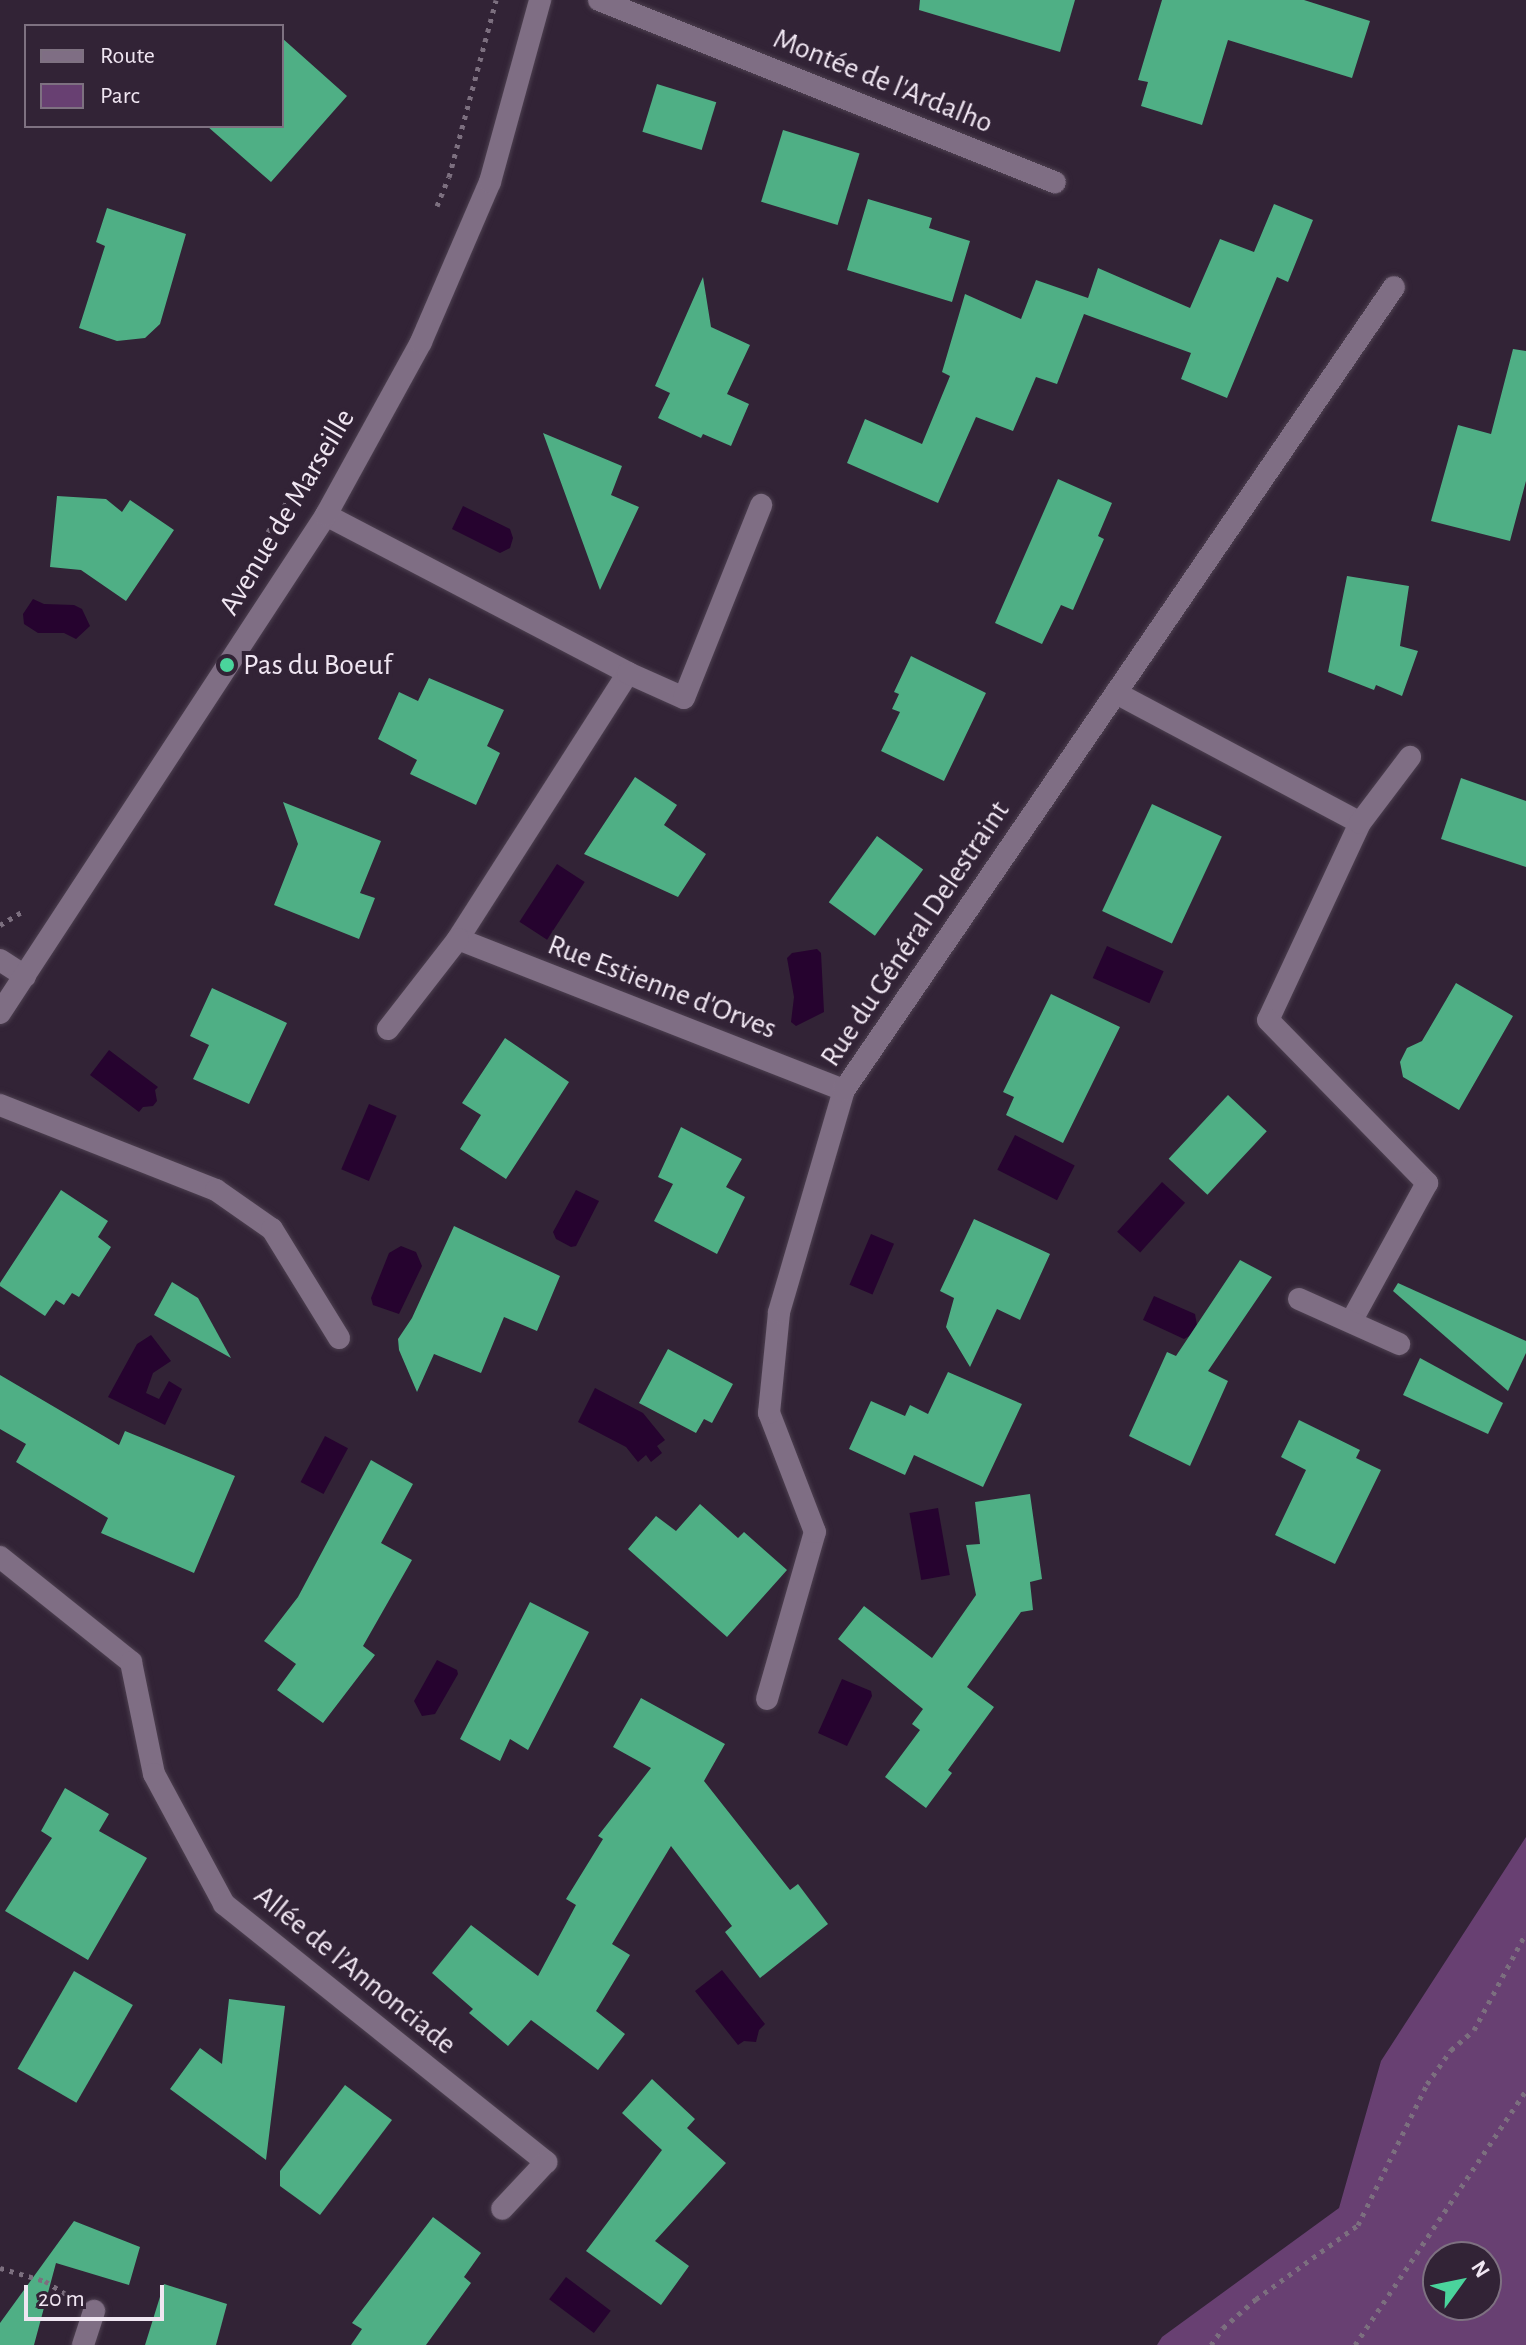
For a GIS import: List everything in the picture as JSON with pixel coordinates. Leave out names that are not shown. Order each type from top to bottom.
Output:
[{"type":"street","name":"Avenue de Marseille","points":[[0,1013],[326,515],[421,342],[490,182],[540,0]]},
{"type":"street","name":"Montée de l'Ardalho","points":[[599,0],[1055,182]]},
{"type":"street","name":"Rue du Général Delestraint","points":[[767,1699],[815,1532],[769,1413],[779,1312],[844,1090],[1394,287]]},
{"type":"street","points":[[326,515],[628,673],[684,698],[761,505]]},
{"type":"street","points":[[388,1029],[458,939],[628,673]]},
{"type":"street","points":[[1116,693],[1360,823]]},
{"type":"street","points":[[1351,1322],[1427,1183],[1268,1020],[1360,823],[1410,757]]},
{"type":"street","name":"Rue Estienne d'Orves","points":[[458,939],[844,1090]]},
{"type":"street","points":[[0,960],[25,976]]},
{"type":"street","points":[[0,1105],[216,1190],[272,1229],[339,1338]]},
{"type":"street","points":[[1299,1299],[1399,1344]]},
{"type":"street","name":"Allée de l’Annonciade","points":[[0,1557],[131,1662],[154,1774],[224,1904],[546,2162],[502,2209]]},
{"type":"street","points":[[83,2345],[94,2311]]},
{"type":"path","points":[[432,220],[449,177],[496,0]]},
{"type":"path","points":[[266,536],[305,473]]},
{"type":"path","points":[[0,925],[24,910]]},
{"type":"path","points":[[1211,2345],[1223,2328],[1256,2299],[1358,2225],[1427,2084],[1451,2050],[1474,2030],[1526,1933]]},
{"type":"path","points":[[1355,2345],[1526,2091]]},
{"type":"path","points":[[0,2268],[45,2281],[94,2311]]},
{"type":"green space","points":[[1526,1837],[1526,2345],[1157,2345],[1162,2337],[1339,2208],[1381,2061]]},
{"type":"shaded area","points":[[463,506],[510,529],[513,538],[510,548],[500,553],[452,529]]},
{"type":"shaded area","points":[[33,599],[44,604],[74,605],[82,609],[90,626],[76,639],[64,633],[38,633],[24,624],[23,614]]},
{"type":"shaded area","points":[[557,864],[585,882],[547,940],[519,922]]},
{"type":"shaded area","points":[[1107,946],[1164,971],[1149,1003],[1093,978]]},
{"type":"shaded area","points":[[817,949],[821,953],[824,1012],[796,1026],[791,1022],[794,997],[787,958],[792,953]]},
{"type":"shaded area","points":[[109,1050],[158,1087],[155,1090],[157,1101],[153,1106],[143,1107],[139,1112],[90,1075]]},
{"type":"shaded area","points":[[369,1104],[397,1116],[369,1181],[341,1169]]},
{"type":"shaded area","points":[[1015,1135],[1075,1165],[1057,1200],[997,1170]]},
{"type":"shaded area","points":[[1162,1182],[1185,1203],[1140,1253],[1117,1232]]},
{"type":"shaded area","points":[[576,1190],[599,1201],[576,1246],[571,1247],[556,1239],[553,1232]]},
{"type":"shaded area","points":[[871,1234],[894,1244],[873,1294],[850,1285]]},
{"type":"shaded area","points":[[401,1246],[416,1252],[422,1266],[399,1314],[373,1305],[371,1298],[389,1253]]},
{"type":"shaded area","points":[[1154,1296],[1195,1314],[1198,1331],[1184,1339],[1143,1320]]},
{"type":"shaded area","points":[[151,1335],[171,1361],[153,1373],[146,1393],[159,1399],[169,1381],[182,1389],[165,1425],[108,1397],[137,1344]]},
{"type":"shaded area","points":[[595,1388],[643,1413],[665,1440],[657,1446],[662,1453],[651,1462],[646,1455],[638,1462],[626,1447],[578,1422]]},
{"type":"shaded area","points":[[325,1436],[348,1448],[324,1494],[301,1482]]},
{"type":"shaded area","points":[[938,1508],[950,1575],[921,1580],[909,1513]]},
{"type":"shaded area","points":[[437,1660],[457,1670],[458,1674],[435,1714],[422,1716],[414,1701]]},
{"type":"shaded area","points":[[842,1679],[871,1691],[872,1696],[847,1746],[818,1733]]},
{"type":"shaded area","points":[[722,1970],[765,2024],[759,2030],[756,2042],[744,2041],[738,2045],[695,1991]]},
{"type":"shaded area","points":[[566,2277],[611,2311],[594,2333],[549,2299]]},
{"type":"building","points":[[920,0],[1075,0],[1060,52],[919,10]]},
{"type":"building","points":[[1162,0],[1304,0],[1370,21],[1352,78],[1228,40],[1202,125],[1141,106],[1148,82],[1138,80]]},
{"type":"building","points":[[284,40],[347,96],[271,182],[209,128],[284,128]]},
{"type":"building","points":[[657,84],[716,102],[702,150],[642,132]]},
{"type":"building","points":[[783,130],[860,153],[838,225],[761,202]]},
{"type":"building","points":[[868,199],[932,218],[929,228],[970,241],[952,302],[847,270]]},
{"type":"building","points":[[1274,204],[1313,220],[1288,282],[1277,277],[1227,398],[1181,379],[1191,353],[1084,314],[1057,384],[1036,377],[1013,431],[976,417],[938,503],[847,463],[865,419],[922,444],[950,376],[942,372],[965,294],[1021,319],[1036,280],[1088,298],[1098,268],[1190,308],[1220,239],[1254,252]]},
{"type":"building","points":[[107,208],[186,234],[160,324],[145,338],[117,341],[79,328],[105,246],[96,242]]},
{"type":"building","points":[[703,277],[711,327],[750,345],[727,394],[749,404],[731,446],[703,434],[701,438],[658,418],[670,393],[655,386]]},
{"type":"building","points":[[1513,349],[1526,351],[1526,481],[1510,541],[1431,521],[1458,425],[1491,434]]},
{"type":"building","points":[[543,433],[622,466],[611,495],[639,507],[600,590]]},
{"type":"building","points":[[1058,479],[1112,503],[1098,536],[1104,539],[1073,610],[1061,605],[1042,644],[995,623]]},
{"type":"building","points":[[57,496],[106,499],[122,512],[130,500],[174,530],[126,601],[81,570],[50,567]]},
{"type":"building","points":[[1347,576],[1409,586],[1400,646],[1418,651],[1402,696],[1376,685],[1374,690],[1328,672]]},
{"type":"building","points":[[911,656],[986,693],[944,781],[881,751],[900,712],[892,709],[899,694],[894,692]]},
{"type":"building","points":[[429,678],[504,710],[487,746],[500,753],[476,805],[410,774],[417,760],[378,739],[399,692],[418,701]]},
{"type":"building","points":[[635,777],[677,805],[664,825],[706,854],[678,897],[584,854]]},
{"type":"building","points":[[1461,778],[1526,801],[1526,867],[1441,839]]},
{"type":"building","points":[[283,802],[381,841],[360,893],[375,898],[359,939],[274,905],[298,844]]},
{"type":"building","points":[[1152,804],[1222,837],[1172,943],[1102,911]]},
{"type":"building","points":[[877,836],[923,870],[875,936],[829,902]]},
{"type":"building","points":[[1456,983],[1513,1016],[1459,1110],[1403,1077],[1400,1062],[1407,1048],[1422,1041]]},
{"type":"building","points":[[212,988],[287,1023],[249,1104],[193,1079],[209,1045],[190,1036]]},
{"type":"building","points":[[1051,994],[1120,1027],[1063,1143],[1006,1115],[1014,1097],[1003,1092]]},
{"type":"building","points":[[505,1038],[569,1082],[506,1179],[460,1149],[481,1115],[462,1103]]},
{"type":"building","points":[[1228,1095],[1267,1131],[1207,1195],[1169,1159]]},
{"type":"building","points":[[681,1127],[742,1159],[726,1187],[745,1197],[717,1254],[654,1221],[673,1184],[658,1177]]},
{"type":"building","points":[[61,1190],[108,1221],[98,1237],[111,1247],[79,1297],[72,1293],[64,1305],[56,1300],[45,1316],[0,1286],[0,1283]]},
{"type":"building","points":[[974,1219],[1050,1254],[1020,1320],[997,1309],[970,1367],[946,1327],[954,1298],[940,1291]]},
{"type":"building","points":[[454,1226],[560,1276],[537,1331],[504,1317],[481,1373],[434,1354],[417,1392],[399,1350],[398,1339],[412,1318]]},
{"type":"building","points":[[1240,1260],[1272,1277],[1208,1371],[1228,1381],[1190,1466],[1129,1436],[1167,1352],[1176,1356]]},
{"type":"building","points":[[172,1282],[198,1298],[231,1358],[154,1315]]},
{"type":"building","points":[[1398,1283],[1526,1341],[1526,1353],[1508,1391],[1393,1291]]},
{"type":"building","points":[[668,1349],[733,1384],[712,1423],[704,1419],[696,1433],[639,1403]]},
{"type":"building","points":[[1420,1358],[1503,1403],[1488,1434],[1403,1395]]},
{"type":"building","points":[[948,1372],[1022,1404],[983,1487],[914,1455],[905,1475],[849,1449],[871,1401],[905,1416],[910,1405],[928,1414]]},
{"type":"building","points":[[0,1375],[119,1445],[125,1431],[235,1476],[194,1573],[101,1533],[108,1518],[16,1462],[26,1444],[0,1429]]},
{"type":"building","points":[[1299,1420],[1360,1450],[1356,1458],[1381,1470],[1335,1564],[1275,1535],[1306,1470],[1281,1457]]},
{"type":"building","points":[[371,1460],[413,1484],[381,1543],[412,1560],[363,1646],[375,1655],[323,1723],[277,1690],[296,1664],[264,1641],[298,1597]]},
{"type":"building","points":[[1030,1494],[1042,1579],[1030,1582],[1033,1610],[1021,1612],[967,1687],[994,1707],[948,1770],[952,1773],[926,1808],[885,1777],[920,1730],[912,1724],[923,1709],[838,1639],[864,1606],[932,1658],[976,1595],[966,1545],[980,1544],[975,1502]]},
{"type":"building","points":[[700,1504],[738,1538],[744,1532],[787,1570],[727,1637],[628,1549],[656,1516],[676,1531]]},
{"type":"building","points":[[530,1602],[589,1632],[528,1750],[510,1739],[500,1761],[460,1739]]},
{"type":"building","points":[[641,1698],[725,1744],[704,1781],[790,1890],[798,1884],[828,1924],[760,1978],[725,1932],[732,1926],[671,1846],[612,1944],[630,1955],[596,2011],[625,2034],[598,2070],[531,2020],[508,2046],[469,2013],[473,2009],[432,1973],[471,1925],[538,1976],[576,1905],[566,1899],[603,1839],[598,1836],[651,1768],[613,1747]]},
{"type":"building","points":[[65,1788],[109,1814],[99,1831],[147,1858],[88,1960],[5,1911],[52,1838],[41,1831]]},
{"type":"building","points":[[74,1971],[133,2005],[76,2103],[18,2069]]},
{"type":"building","points":[[229,1999],[285,2006],[266,2160],[170,2089],[200,2048],[222,2064]]},
{"type":"building","points":[[652,2079],[695,2119],[687,2128],[726,2163],[655,2241],[689,2266],[661,2305],[586,2251],[662,2150],[622,2113]]},
{"type":"building","points":[[345,2085],[392,2120],[320,2215],[280,2186],[280,2171]]},
{"type":"building","points":[[433,2217],[481,2253],[464,2277],[471,2283],[426,2345],[351,2345],[362,2329],[352,2323]]},
{"type":"building","points":[[74,2221],[140,2247],[129,2285],[56,2263],[34,2345],[0,2345],[0,2323]]},
{"type":"building","points":[[164,2284],[227,2304],[216,2345],[145,2345]]},
{"type":"place","name":"Pas du Boeuf","points":[[227,665]]}]
